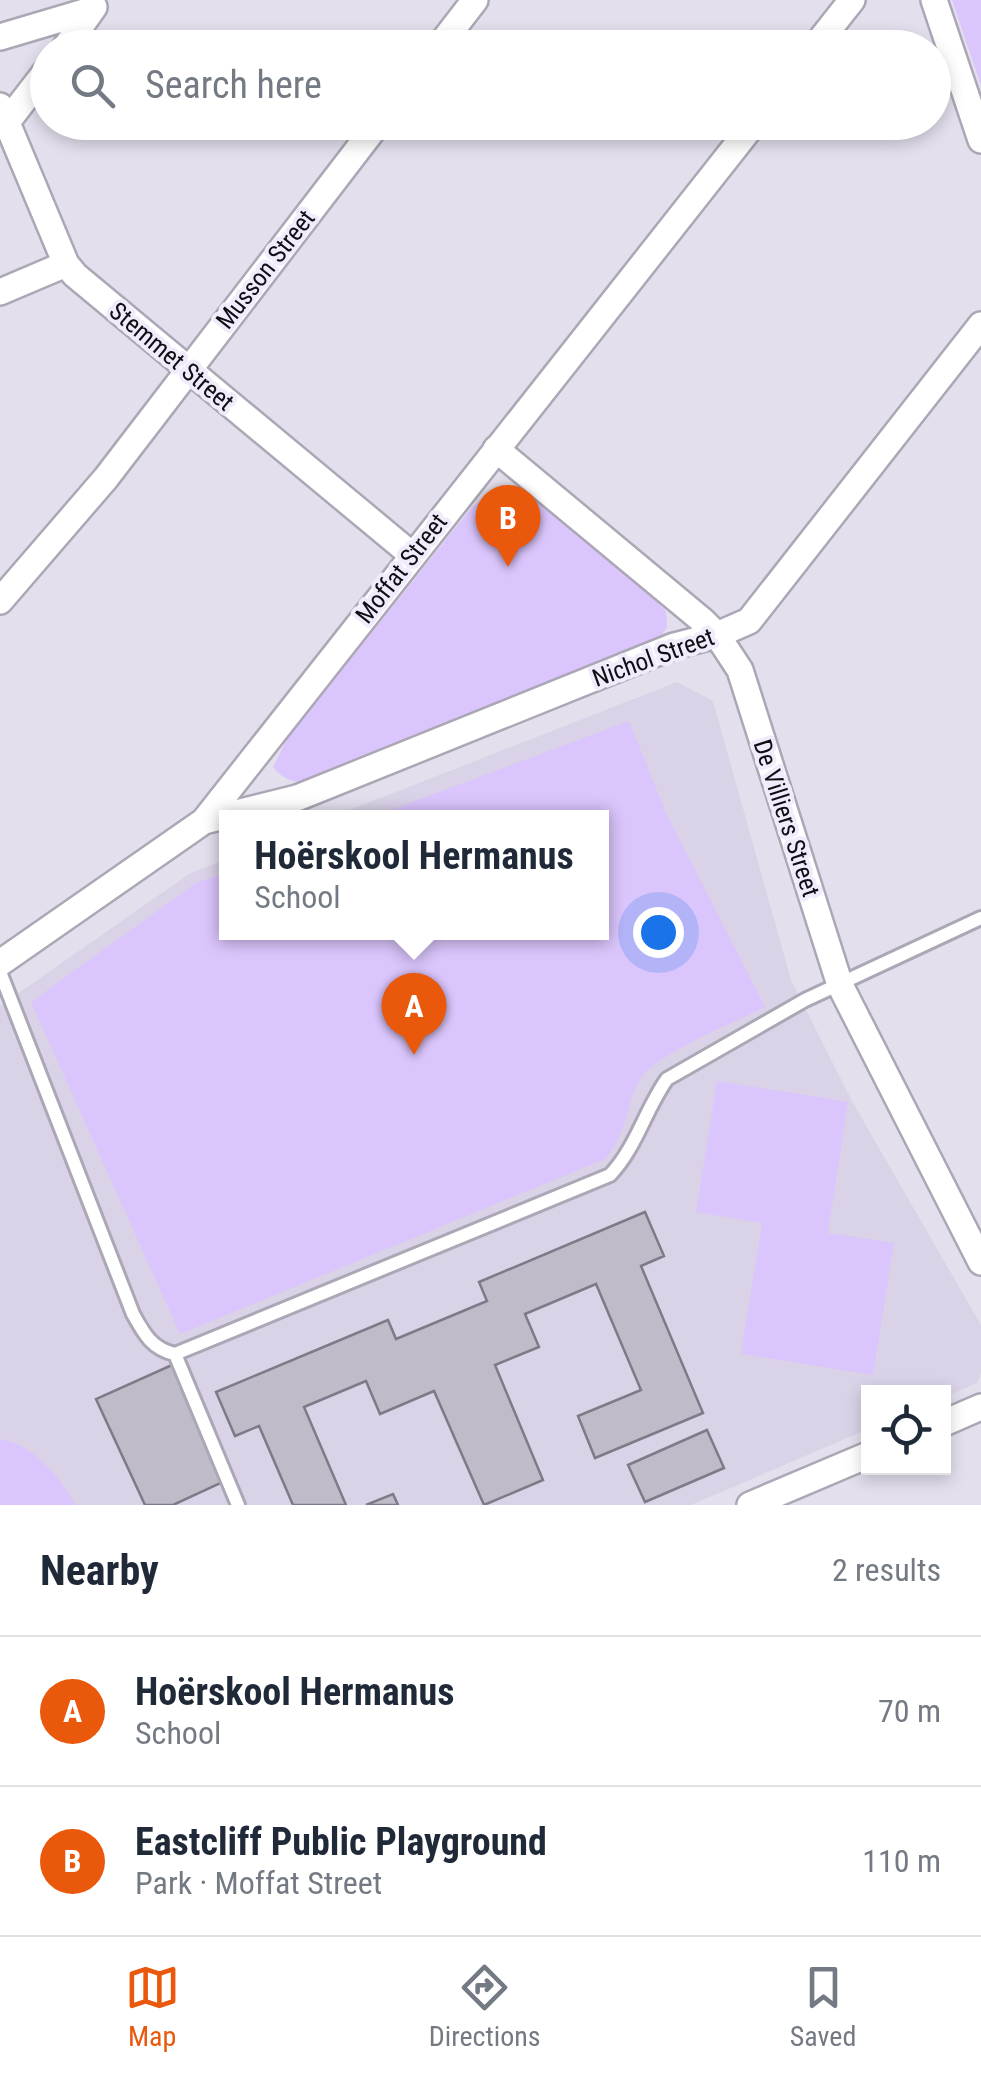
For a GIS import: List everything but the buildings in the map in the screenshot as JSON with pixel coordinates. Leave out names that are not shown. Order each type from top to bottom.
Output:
[{"type":"street","points":[[452,30],[475,0]]},
{"type":"street","points":[[828,30],[852,0]]},
{"type":"street","points":[[934,0],[944,30]]},
{"type":"street","points":[[0,37],[95,5]]},
{"type":"street","points":[[78,30],[95,5]]},
{"type":"street","points":[[951,51],[981,140]]},
{"type":"street","points":[[3,114],[30,88]]},
{"type":"street","name":"Stemmet Street","points":[[3,114],[66,264],[75,275],[412,554]]},
{"type":"street","name":"Musson Street","points":[[0,601],[106,478],[366,140]]},
{"type":"street","name":"Moffat Street","points":[[0,963],[204,820],[740,140]]},
{"type":"street","points":[[0,292],[66,264]]},
{"type":"street","name":"Nichol Street","points":[[246,810],[297,798],[674,646],[717,635],[749,621],[981,325]]},
{"type":"street","name":"De Villiers Street","points":[[496,449],[717,635],[740,670],[840,984],[981,1262]]},
{"type":"street","name":"Nichol Street","points":[[204,820],[219,816]]},
{"type":"street","points":[[951,1420],[981,1407]]},
{"type":"street","points":[[750,1505],[861,1458]]},
{"type":"lane","points":[[0,972],[132,1314],[146,1338],[164,1352],[176,1354],[610,1176],[624,1160],[666,1080],[788,1009],[981,918]]},
{"type":"lane","points":[[176,1354],[238,1505]]},
{"type":"shaded area","points":[[952,0],[981,0],[981,86]]},
{"type":"shaded area","points":[[513,489],[535,495],[652,595],[666,612],[667,627],[660,638],[339,772],[303,782],[281,775],[273,767],[287,739],[472,507],[487,495]]},
{"type":"shaded area","points":[[677,682],[713,701],[791,980],[853,1103],[981,1325],[981,1373],[977,1383],[951,1394],[951,1385],[861,1385],[861,1432],[691,1505],[0,1505],[0,1006],[189,874],[219,862],[219,940],[609,940],[609,810],[350,810]]},
{"type":"shaded area","points":[[629,721],[665,811],[765,1007],[677,1050],[647,1071],[634,1091],[618,1139],[605,1159],[180,1334],[31,1002],[196,883],[219,875],[219,940],[609,940],[609,810],[391,810]]},
{"type":"shaded area","points":[[717,1081],[848,1102],[828,1233],[894,1243],[873,1375],[741,1354],[762,1223],[696,1212]]},
{"type":"shaded area","points":[[0,1439],[35,1455],[76,1505],[0,1505]]},
{"type":"place","name":"Eastcliff Public Playground","points":[[508,567]]},
{"type":"place","name":"Hoërskool Hermanus","points":[[414,1055]]}]
